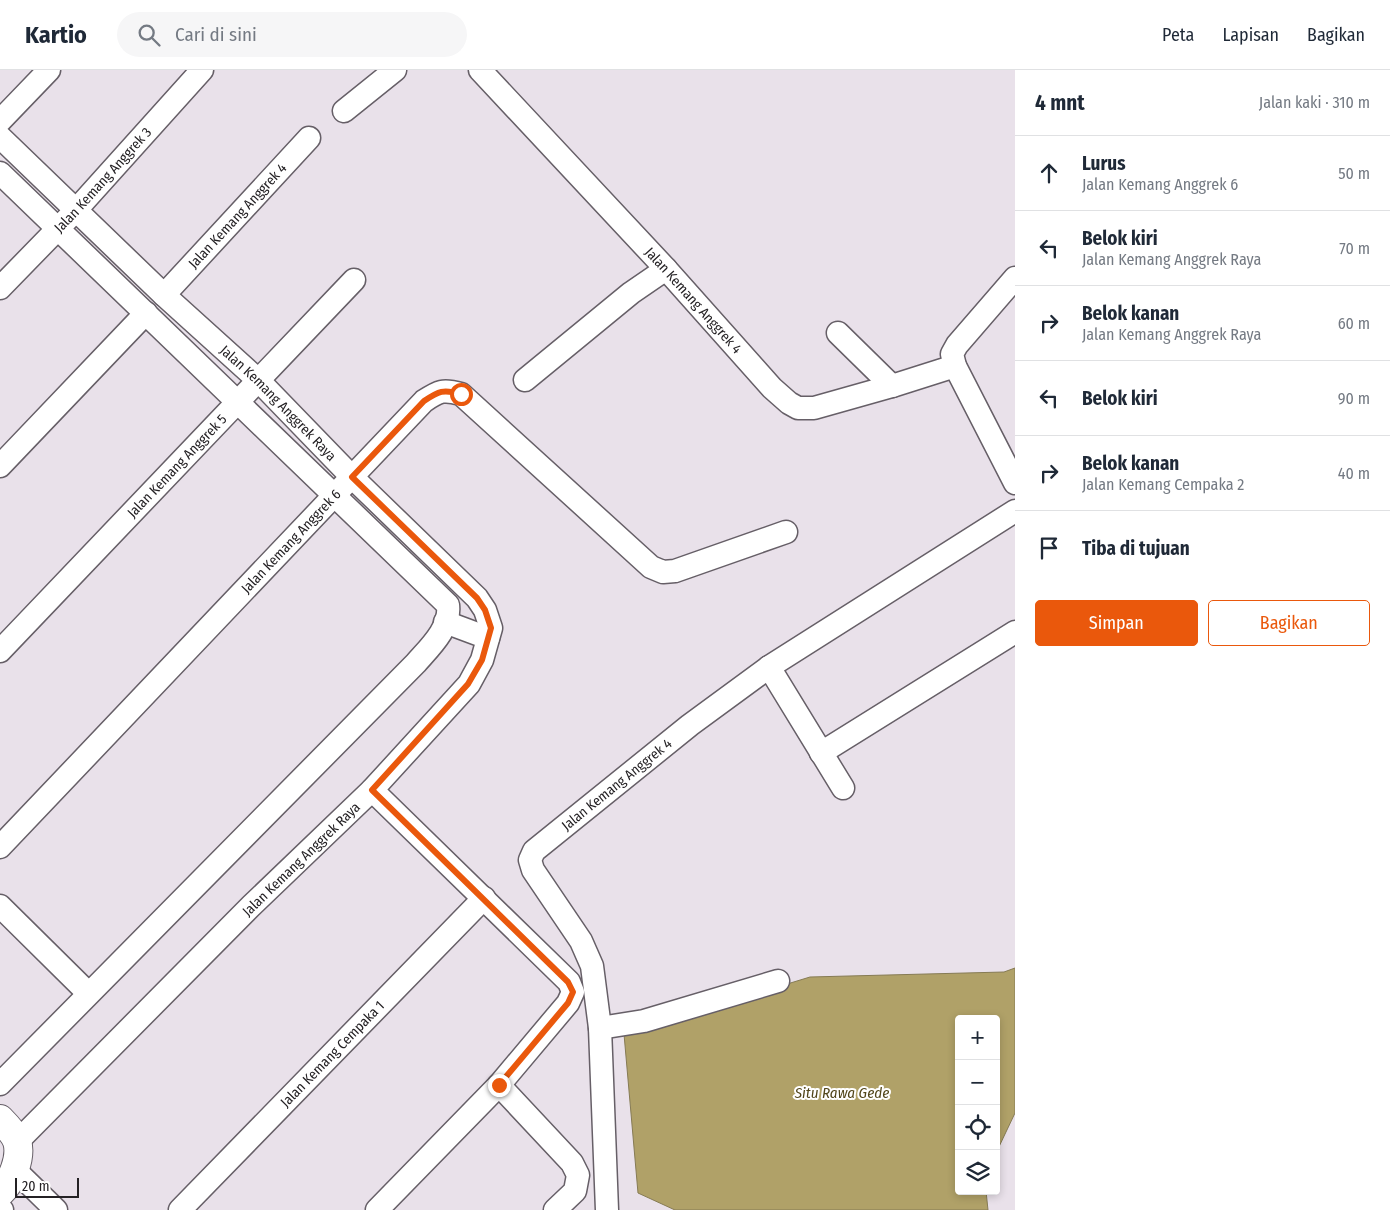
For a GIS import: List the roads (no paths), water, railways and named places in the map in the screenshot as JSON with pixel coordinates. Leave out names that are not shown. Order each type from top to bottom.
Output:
[{"type":"street","points":[[0,121],[49,70]]},
{"type":"street","name":"Jalan Kemang Anggrek 3","points":[[0,288],[76,210],[202,70]]},
{"type":"street","points":[[344,111],[395,70]]},
{"type":"street","name":"Jalan Kemang Anggrek 4","points":[[480,70],[666,269],[772,388],[789,403],[798,408],[814,408],[955,366]]},
{"type":"street","name":"Jalan Kemang Anggrek Raya","points":[[0,137],[164,295],[258,380],[352,477],[477,598],[485,610],[491,628],[482,660],[468,684],[372,790],[251,906],[17,1142]]},
{"type":"street","name":"Jalan Kemang Anggrek 4","points":[[164,295],[310,138]]},
{"type":"street","name":"Jalan Kemang Anggrek Raya","points":[[0,173],[448,605],[445,622]]},
{"type":"street","points":[[525,380],[616,305],[666,269]]},
{"type":"street","points":[[1015,278],[957,345],[952,354],[955,366],[1015,483]]},
{"type":"street","name":"Jalan Kemang Anggrek 5","points":[[0,651],[354,280]]},
{"type":"street","points":[[0,466],[146,313]]},
{"type":"street","points":[[838,333],[892,386]]},
{"type":"street","name":"Jalan Kemang Anggrek 6","points":[[0,847],[424,401],[439,392],[449,390],[461,394],[651,567],[663,572],[675,571],[786,532]]},
{"type":"street","name":"Jalan Kemang Anggrek 4","points":[[606,1210],[600,1028],[592,966],[582,941],[533,870],[530,860],[534,851],[690,725],[769,667],[1015,511]]},
{"type":"street","points":[[0,1084],[416,663],[437,640],[445,622],[488,638]]},
{"type":"street","points":[[821,753],[1015,632]]},
{"type":"street","points":[[769,667],[843,788]]},
{"type":"street","points":[[372,790],[568,982],[573,992],[568,1003],[499,1085],[377,1210]]},
{"type":"street","name":"Jalan Kemang Cempaka 1","points":[[180,1210],[484,898]]},
{"type":"street","points":[[0,906],[88,993]]},
{"type":"street","points":[[600,1028],[644,1021],[778,981]]},
{"type":"street","points":[[499,1085],[572,1163],[578,1175],[575,1191],[555,1210]]},
{"type":"street","points":[[0,1119],[17,1142],[15,1170],[6,1187],[0,1192]]},
{"type":"street","points":[[15,1170],[56,1210]]},
{"type":"water","name":"Situ Rawa Gede","points":[[1015,968],[1015,1113],[1000,1145],[1000,1015],[955,1015],[955,1195],[986,1195],[988,1210],[675,1210],[638,1193],[624,1034],[810,977],[1004,972]]}]
